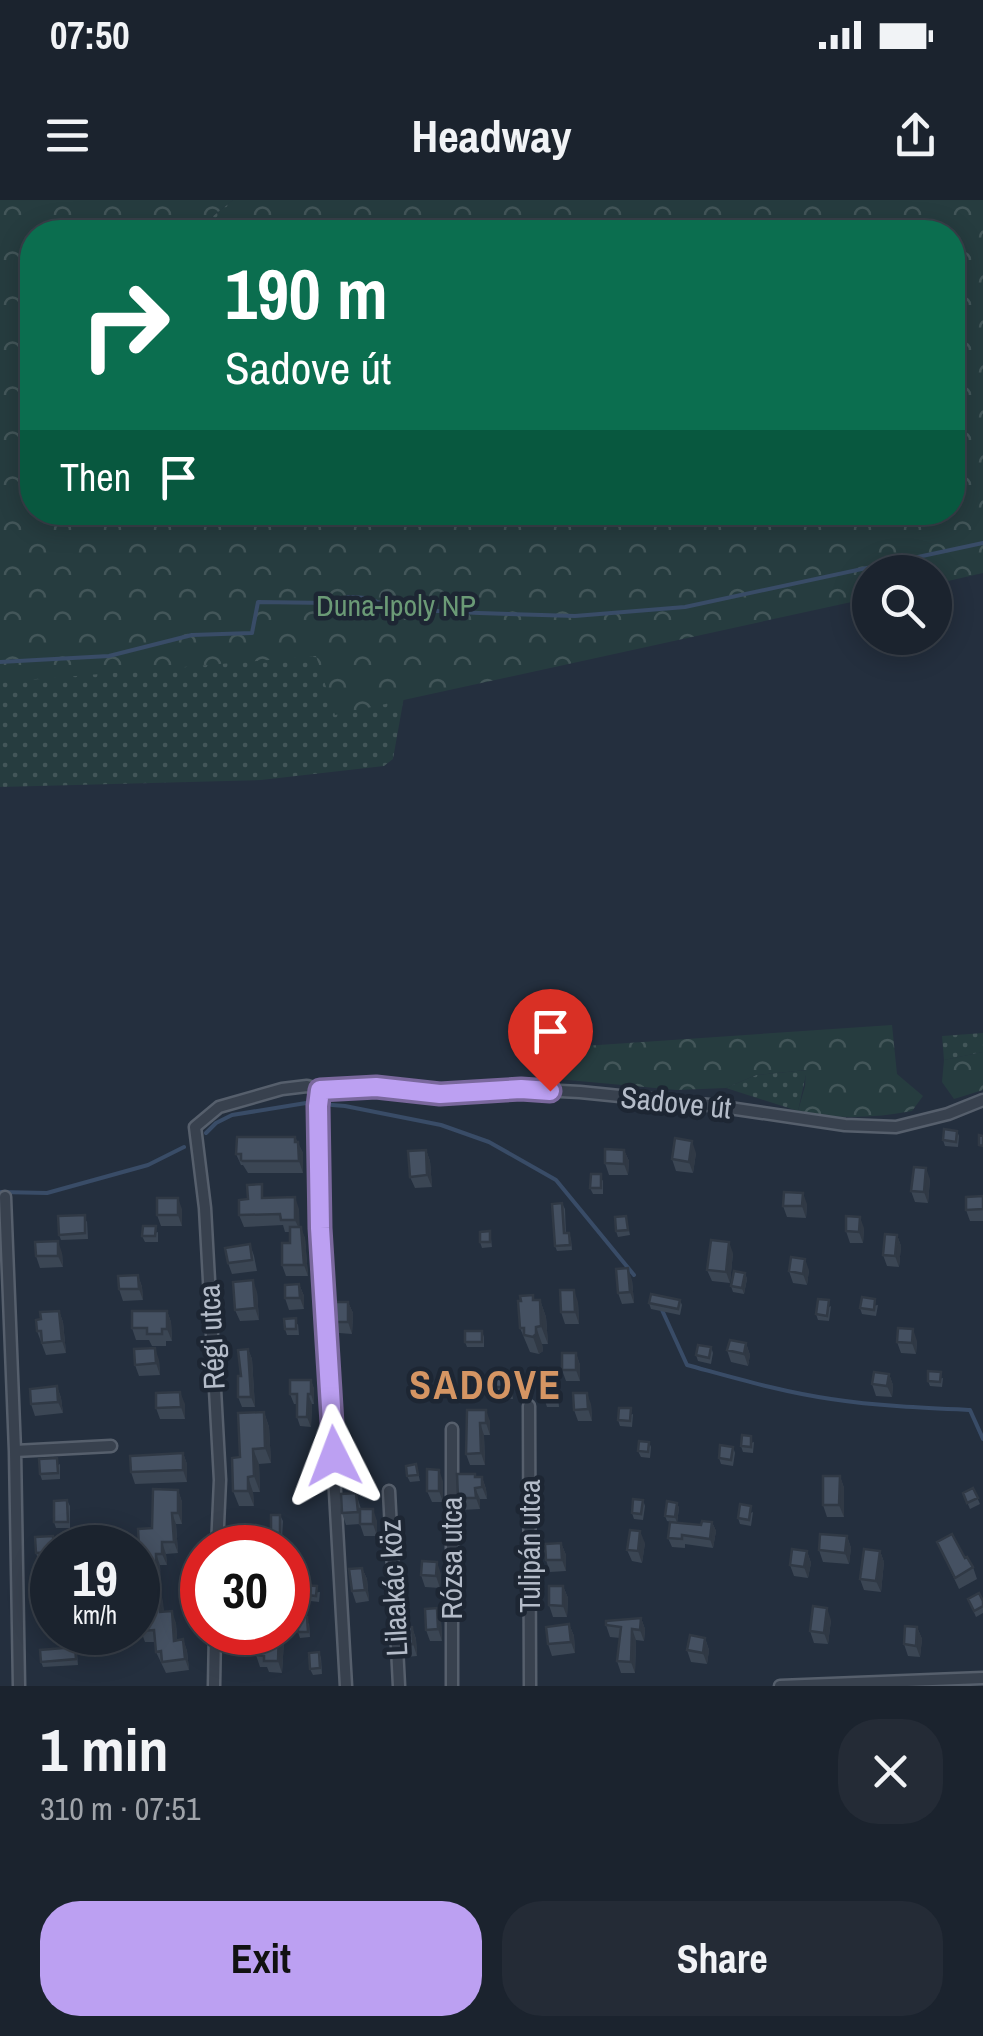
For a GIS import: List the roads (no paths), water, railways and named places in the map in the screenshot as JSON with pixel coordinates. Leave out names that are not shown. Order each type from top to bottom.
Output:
[{"type":"street","name":"Sadove út","points":[[196,1128],[219,1108],[306,1086],[320,1090],[376,1087],[440,1094],[521,1089],[580,1092],[709,1105],[845,1126],[896,1127],[983,1100]]},
{"type":"street","points":[[320,1090],[320,1228],[346,1686]]},
{"type":"street","name":"Régi utca","points":[[196,1128],[205,1208],[220,1480],[218,1525]]},
{"type":"street","points":[[5,1196],[18,1686]]},
{"type":"street","name":"Tulipán utca","points":[[530,1406],[530,1686]]},
{"type":"street","name":"Rózsa utca","points":[[452,1429],[452,1686]]},
{"type":"street","points":[[14,1451],[111,1446]]},
{"type":"street","name":"Lilaakác köz","points":[[389,1491],[399,1686]]},
{"type":"street","points":[[214,1686],[215,1655]]},
{"type":"street","points":[[780,1686],[983,1678]]},
{"type":"waterway","points":[[352,597],[397,609],[575,616],[685,607],[983,543]]},
{"type":"waterway","points":[[0,662],[109,656],[192,635],[252,633],[258,602],[329,603],[349,597]]},
{"type":"waterway","points":[[206,1133],[232,1115],[306,1103],[345,1106],[441,1125],[489,1142],[556,1180],[634,1275]]},
{"type":"waterway","points":[[0,1192],[47,1193],[148,1165],[184,1147]]},
{"type":"waterway","points":[[662,1310],[687,1365],[831,1399],[970,1410],[983,1439]]},
{"type":"district","name":"SADOVE","points":[[486,1385]]},
{"type":"park label","name":"Duna-Ipoly NP","points":[[396,606]]}]
